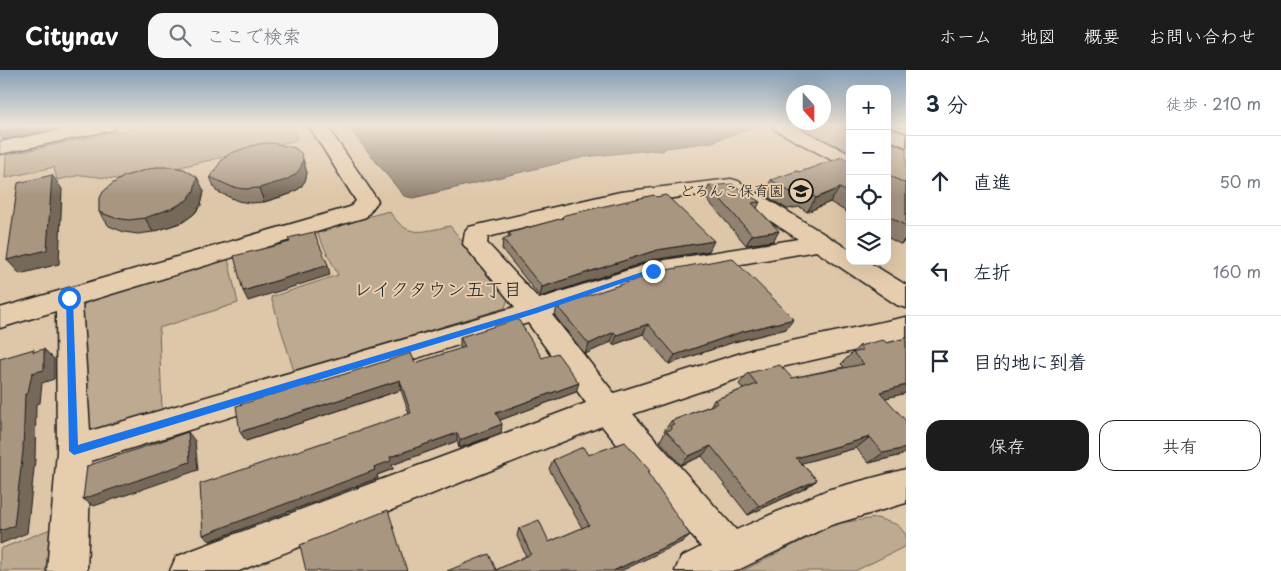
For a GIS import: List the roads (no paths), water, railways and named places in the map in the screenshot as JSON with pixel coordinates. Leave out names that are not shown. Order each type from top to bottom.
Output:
[{"type":"main road","points":[[0,318],[358,212],[367,201],[333,149]]},
{"type":"main road","points":[[826,149],[846,160]]},
{"type":"main road","points":[[730,553],[608,409],[534,311],[475,244],[477,232],[620,198],[731,185],[906,298]]},
{"type":"main road","points":[[74,451],[534,311],[653,271],[820,243]]},
{"type":"main road","points":[[67,571],[74,451],[69,298]]},
{"type":"main road","points":[[190,571],[608,409],[754,360],[906,328]]},
{"type":"main road","points":[[695,571],[827,508],[906,486]]},
{"type":"place","name":"どろんこ保育園","points":[[801,191]]},
{"type":"district","name":"レイクタウン五丁目","points":[[438,289]]}]
